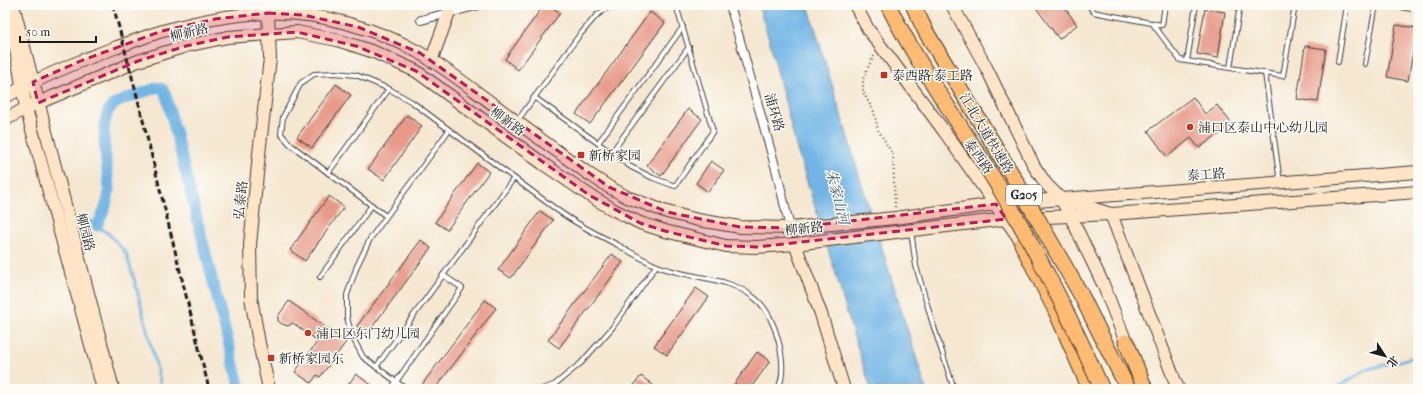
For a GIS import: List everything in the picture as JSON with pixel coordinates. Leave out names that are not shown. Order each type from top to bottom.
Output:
[{"type":"highway","name":"江北大道快速路","points":[[888,5],[922,65],[1000,190],[1042,262],[1102,389]]},
{"type":"highway","name":"江北大道快速路","points":[[913,5],[926,32],[1017,183],[1080,293],[1128,389]]},
{"type":"highway","points":[[1022,244],[1056,311],[1090,389]]},
{"type":"highway","points":[[1126,342],[1145,389]]},
{"type":"main road","name":"柳园路","points":[[13,5],[113,389]]},
{"type":"main road","name":"泰西路","points":[[855,5],[880,47],[944,131],[996,204],[1022,244],[1050,279],[1085,336],[1109,389]]},
{"type":"main road","points":[[952,5],[987,69],[1034,166],[1046,184],[1061,199],[1070,215],[1103,284],[1126,342],[1142,365],[1152,389]]},
{"type":"main road","name":"柳新路","points":[[5,97],[33,82],[83,60],[162,31],[268,9],[325,18],[358,27],[393,40],[420,53],[466,84],[516,122],[609,187],[649,206],[667,212],[698,220],[740,227],[790,228],[895,218],[996,204]]},
{"type":"main road","name":"弘泰路","points":[[268,9],[270,58],[250,245],[251,298],[269,389]]},
{"type":"main road","name":"柳园路","points":[[5,12],[16,50],[26,108],[103,389]]},
{"type":"main road","points":[[431,61],[449,12]]},
{"type":"main road","name":"柳新路","points":[[5,120],[26,108],[138,61],[186,46],[228,37],[297,32],[337,40],[374,52],[416,71],[588,195],[640,223],[665,232],[726,246],[757,246],[795,244],[1006,219]]},
{"type":"main road","name":"泰工路","points":[[996,204],[1418,172]]},
{"type":"main road","points":[[1006,219],[1111,214],[1418,192]]},
{"type":"main road","points":[[1061,199],[1111,214]]},
{"type":"main road","points":[[1111,214],[1178,389]]},
{"type":"main road","points":[[795,244],[821,314],[844,389]]},
{"type":"street","points":[[421,20],[462,7],[478,5]]},
{"type":"street","name":"浦环路","points":[[730,5],[777,172],[790,228]]},
{"type":"lane","points":[[516,122],[578,37],[596,16],[611,5]]},
{"type":"lane","points":[[534,97],[631,167],[653,178],[675,186],[713,131],[676,5]]},
{"type":"lane","points":[[1088,5],[1094,12],[1162,25],[1165,5]]},
{"type":"lane","points":[[1187,61],[1196,5]]},
{"type":"lane","points":[[1230,68],[1240,5]]},
{"type":"lane","points":[[1152,23],[1180,60],[1283,76],[1295,5]]},
{"type":"lane","points":[[1338,62],[1347,5]]},
{"type":"lane","points":[[1365,64],[1376,5]]},
{"type":"lane","points":[[1388,5],[1407,6],[1418,10]]},
{"type":"lane","points":[[598,143],[683,27]]},
{"type":"lane","points":[[611,153],[689,47]]},
{"type":"lane","points":[[386,216],[291,145],[281,134],[283,117],[301,83],[314,74],[334,73],[356,75],[389,89],[412,102],[561,213],[590,230],[656,266],[684,274],[728,283],[743,290],[758,300],[769,315],[778,338],[782,367],[781,382],[778,389]]},
{"type":"lane","points":[[1265,73],[1280,182]]},
{"type":"lane","points":[[328,173],[389,89]]},
{"type":"lane","points":[[406,389],[363,357],[353,338],[347,318],[347,295],[357,266],[370,239],[449,130]]},
{"type":"lane","points":[[376,367],[514,178]]},
{"type":"lane","points":[[320,277],[372,205]]},
{"type":"lane","points":[[911,231],[918,272],[954,389]]},
{"type":"lane","points":[[542,389],[551,388],[581,363],[612,328],[656,266]]},
{"type":"lane","points":[[391,389],[462,288],[443,275]]},
{"type":"path","points":[[880,47],[863,79],[863,92],[874,112],[878,130],[893,155],[895,218]]},
{"type":"highlighted area","points":[[268,13],[303,15],[358,27],[420,53],[609,187],[667,212],[740,227],[790,228],[996,204],[1006,219],[757,247],[726,246],[665,231],[640,223],[589,195],[416,71],[356,46],[297,32],[228,37],[186,46],[138,61],[38,103],[33,82],[83,60],[162,31],[215,19]]},
{"type":"water","name":"朱家山河","points":[[758,5],[808,5],[862,185],[926,389],[871,389],[796,146],[770,42]]},
{"type":"building","points":[[544,5],[549,5],[560,13],[518,70],[505,59]]},
{"type":"building","points":[[1034,5],[1063,5],[1077,25],[1059,39]]},
{"type":"building","points":[[1205,9],[1225,12],[1218,58],[1197,54]]},
{"type":"building","points":[[650,12],[665,23],[590,124],[576,114]]},
{"type":"building","points":[[1396,25],[1417,28],[1408,81],[1387,77]]},
{"type":"building","points":[[1305,46],[1326,49],[1318,102],[1297,99]]},
{"type":"building","points":[[336,84],[351,95],[312,148],[297,137]]},
{"type":"building","name":"浦口区泰山中心幼儿园","points":[[1193,97],[1205,114],[1217,105],[1232,124],[1199,148],[1191,138],[1167,157],[1148,131]]},
{"type":"building","points":[[688,109],[702,119],[661,176],[647,165]]},
{"type":"building","points":[[407,115],[422,126],[384,180],[368,169]]},
{"type":"building","points":[[711,161],[724,170],[708,192],[696,183]]},
{"type":"building","points":[[477,163],[489,172],[447,230],[435,222]]},
{"type":"building","points":[[329,196],[344,207],[305,261],[290,250]]},
{"type":"building","points":[[540,211],[553,220],[511,278],[498,270]]},
{"type":"building","points":[[421,240],[431,248],[367,334],[357,326]]},
{"type":"building","points":[[612,254],[623,262],[559,348],[548,340]]},
{"type":"building","points":[[696,288],[709,297],[667,355],[654,346]]},
{"type":"building","points":[[485,300],[496,308],[435,389],[426,389],[421,386]]},
{"type":"building","points":[[289,301],[346,342],[320,377],[317,375],[311,383],[295,372],[318,341],[293,323],[288,326],[278,321],[278,316]]},
{"type":"building","points":[[757,352],[770,361],[750,389],[731,389]]},
{"type":"building","points":[[356,374],[377,389],[345,389]]},
{"type":"building","points":[[641,376],[658,389],[631,389]]},
{"type":"waterway","points":[[97,226],[109,193],[104,146],[105,122],[108,113],[112,106],[116,103],[158,87],[163,89],[166,95],[240,389]]},
{"type":"waterway","points":[[87,219],[109,234],[126,253],[135,282],[162,389]]},
{"type":"waterway","points":[[1335,389],[1365,370],[1418,356]]},
{"type":"railway","points":[[5,9],[14,5]]},
{"type":"railway","points":[[113,5],[137,96],[209,389]]},
{"type":"place","name":"泰西路·泰工路","points":[[884,75]]},
{"type":"place","name":"浦口区泰山中心幼儿园","points":[[1190,127]]},
{"type":"place","name":"新桥家园","points":[[581,155]]},
{"type":"place","name":"浦口区东门幼儿园","points":[[308,333]]},
{"type":"place","name":"新桥家园东","points":[[271,358]]}]
